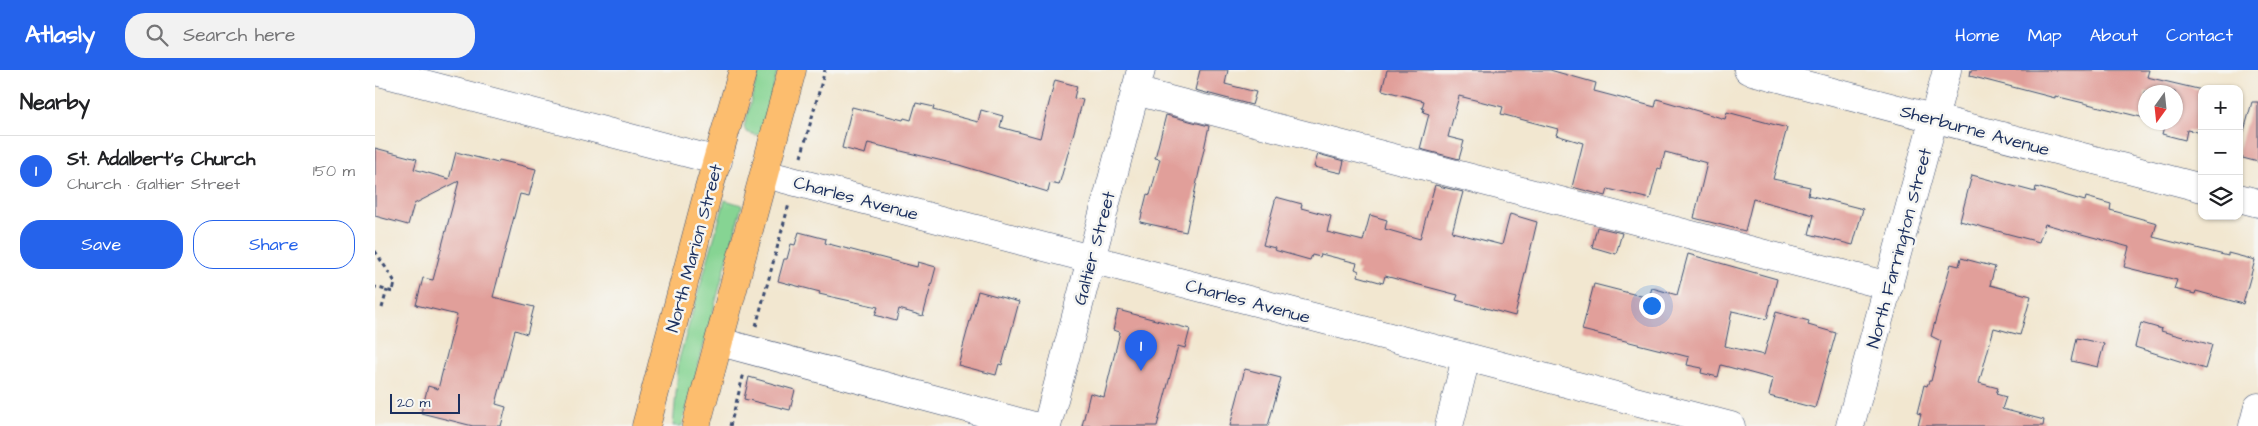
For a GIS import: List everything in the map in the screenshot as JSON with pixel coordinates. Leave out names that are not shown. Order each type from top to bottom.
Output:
[{"type":"main road","name":"North Marion Street","points":[[647,426],[743,70]]},
{"type":"main road","points":[[697,426],[792,70]]},
{"type":"street","points":[[375,70],[718,162]]},
{"type":"street","name":"Sherburne Avenue","points":[[1748,70],[2198,187]]},
{"type":"street","name":"North Farrington Street","points":[[1850,426],[1947,70]]},
{"type":"street","points":[[1138,80],[1889,286]]},
{"type":"street","name":"Galtier Street","points":[[1047,426],[1138,80]]},
{"type":"street","name":"Charles Avenue","points":[[765,174],[1731,426]]},
{"type":"street","points":[[2243,199],[2258,203]]},
{"type":"street","points":[[720,342],[1033,426]]},
{"type":"street","points":[[1449,426],[1467,358]]},
{"type":"street","points":[[2253,426],[2258,407]]},
{"type":"path","points":[[730,426],[825,70]]},
{"type":"path","points":[[375,251],[395,282],[393,292],[375,287]]},
{"type":"path","points":[[381,308],[387,290]]},
{"type":"green space","points":[[759,70],[778,70],[761,133],[756,135],[746,132],[744,127]]},
{"type":"green space","points":[[725,200],[742,205],[682,426],[673,426],[679,359]]},
{"type":"building","points":[[1200,70],[1228,70],[1225,84],[1256,92],[1252,105],[1195,90]]},
{"type":"building","points":[[1387,70],[1550,70],[1596,83],[1594,91],[1655,107],[1657,99],[1725,119],[1727,112],[1787,128],[1773,179],[1810,187],[1808,195],[1863,209],[1853,245],[1809,234],[1814,215],[1753,199],[1745,231],[1694,218],[1707,163],[1665,152],[1661,169],[1658,168],[1650,199],[1608,189],[1606,196],[1572,187],[1583,143],[1556,135],[1558,129],[1501,114],[1503,107],[1459,96],[1448,137],[1464,141],[1459,159],[1420,149],[1429,114],[1423,112],[1424,101],[1382,90]]},
{"type":"building","points":[[1971,70],[2149,70],[2147,77],[2181,85],[2138,85],[2138,116],[2055,96],[2055,98],[1970,76]]},
{"type":"building","points":[[1055,80],[1077,86],[1074,98],[1083,100],[1059,185],[1050,183],[1048,192],[959,165],[868,143],[865,154],[842,148],[852,107],[903,120],[904,118],[911,120],[916,103],[934,107],[933,110],[978,122],[981,110],[1003,116],[1000,127],[1040,138]]},
{"type":"building","points":[[2183,86],[2198,89],[2198,132],[2187,130],[2185,140],[2162,134],[2163,130],[2183,130]]},
{"type":"building","points":[[2252,102],[2258,102],[2258,162],[2243,158],[2243,135]]},
{"type":"building","points":[[1166,115],[1209,126],[1186,232],[1140,222],[1147,194],[1150,195],[1160,159],[1155,158]]},
{"type":"building","points":[[375,148],[417,159],[414,169],[449,179],[456,152],[498,163],[499,160],[536,169],[529,196],[520,194],[493,297],[534,307],[527,334],[515,330],[496,404],[506,407],[501,426],[473,426],[421,413],[428,386],[438,389],[457,315],[416,305],[423,278],[433,280],[459,181],[414,204],[408,225],[375,216]]},
{"type":"building","points":[[1318,154],[1344,161],[1341,173],[1314,167]]},
{"type":"building","points":[[1972,175],[2035,192],[2036,187],[2085,201],[2086,197],[2111,204],[2110,210],[2157,223],[2153,237],[2228,256],[2228,253],[2255,260],[2243,304],[2196,291],[2195,294],[2174,289],[2177,280],[2124,267],[2129,247],[2045,224],[2039,242],[1960,221]]},
{"type":"building","points":[[1435,185],[1463,192],[1452,232],[1502,245],[1510,214],[1537,222],[1515,316],[1456,300],[1458,295],[1385,276],[1383,283],[1358,276],[1359,271],[1355,269],[1357,263],[1321,254],[1320,257],[1312,255],[1310,260],[1263,245],[1276,197],[1302,204],[1301,208],[1331,216],[1327,232],[1363,241],[1370,215],[1387,220],[1385,229],[1420,239]]},
{"type":"building","points":[[1597,227],[1622,233],[1616,254],[1592,247]]},
{"type":"building","points":[[799,232],[826,239],[825,243],[917,267],[918,262],[936,267],[923,316],[899,309],[896,321],[875,315],[878,307],[819,294],[820,292],[778,281],[784,259],[787,259],[791,244],[795,245]]},
{"type":"building","points":[[1688,254],[1777,279],[1767,319],[1732,311],[1725,346],[1764,355],[1776,312],[1809,321],[1808,325],[1836,333],[1815,408],[1769,396],[1773,379],[1721,365],[1718,377],[1701,373],[1702,368],[1687,365],[1689,357],[1582,330],[1594,284],[1641,296],[1649,297],[1652,288],[1677,295]]},
{"type":"building","points":[[1961,258],[1995,267],[1990,285],[2031,296],[2020,335],[1994,328],[1979,383],[1998,388],[1996,394],[2006,397],[2002,409],[2044,420],[2043,426],[1918,426],[1921,414],[1917,413],[1924,385],[1927,386],[1929,381],[1931,381],[1941,341],[1931,336],[1951,264],[1959,266]]},
{"type":"building","points":[[978,291],[1019,302],[1002,365],[999,364],[996,375],[958,365]]},
{"type":"building","points":[[1118,310],[1190,329],[1185,348],[1178,346],[1157,426],[1082,426],[1090,393],[1104,397],[1120,332],[1113,330]]},
{"type":"building","points":[[2141,323],[2162,329],[2161,331],[2212,345],[2205,369],[2135,347]]},
{"type":"building","points":[[2077,338],[2104,344],[2098,367],[2072,361]]},
{"type":"building","points":[[1245,369],[1281,378],[1268,426],[1230,426]]},
{"type":"building","points":[[749,377],[795,390],[790,410],[744,399]]},
{"type":"place","name":"St. Adalbert's Church","points":[[1141,371]]}]
